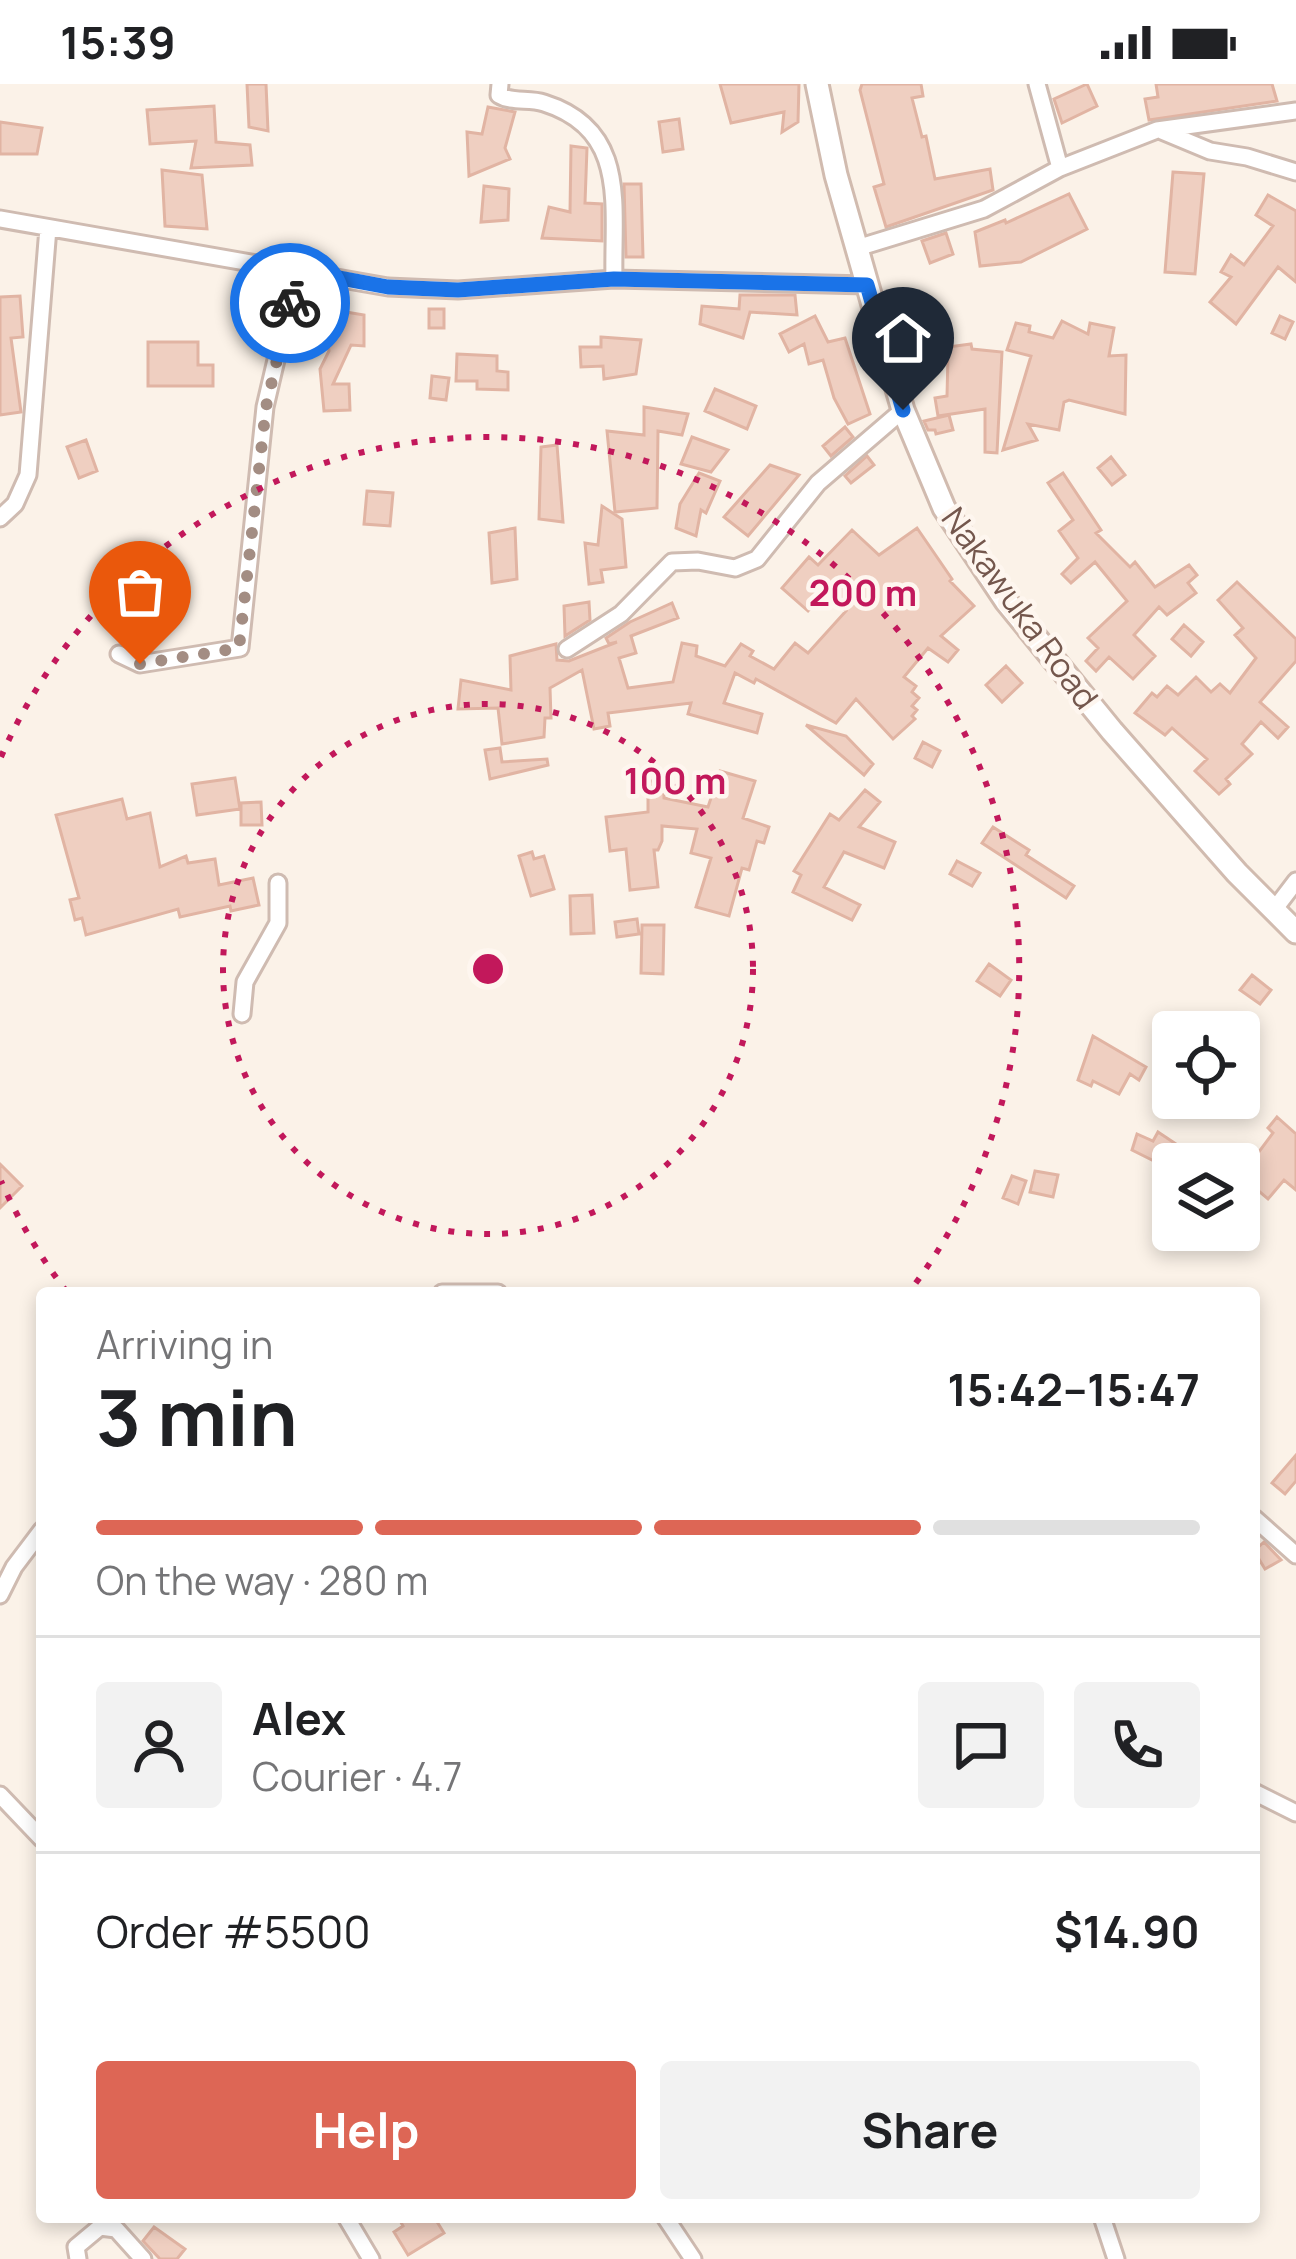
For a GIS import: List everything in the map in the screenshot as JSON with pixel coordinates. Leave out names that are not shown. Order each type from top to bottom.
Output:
[{"type":"main road","name":"Nakawuka Road","points":[[817,84],[903,410],[944,508],[1006,601],[1112,731],[1296,932]]},
{"type":"street","points":[[500,84],[499,95],[504,100],[544,103],[601,140],[610,167],[614,279]]},
{"type":"street","points":[[1036,84],[1060,168]]},
{"type":"street","points":[[857,248],[984,208],[1060,168],[1157,130],[1296,111]]},
{"type":"street","points":[[1157,130],[1210,152],[1296,172]]},
{"type":"street","points":[[0,219],[388,287],[434,289],[614,279],[867,285]]},
{"type":"street","points":[[0,518],[15,504],[28,475],[48,228]]},
{"type":"street","points":[[119,654],[140,664],[239,648],[266,407],[297,270]]},
{"type":"street","points":[[567,649],[621,614],[672,562],[735,568],[758,559],[818,483],[903,410]]},
{"type":"street","points":[[1274,910],[1296,881]]},
{"type":"street","points":[[242,1014],[245,982],[278,923],[278,883]]},
{"type":"street","points":[[1260,1523],[1296,1555]]},
{"type":"street","points":[[0,1595],[36,1538]]},
{"type":"street","points":[[0,1795],[36,1833]]},
{"type":"street","points":[[1260,1795],[1296,1813]]},
{"type":"street","points":[[350,2223],[371,2259]]},
{"type":"street","points":[[669,2223],[693,2259]]},
{"type":"street","points":[[1104,2223],[1116,2259]]},
{"type":"street","points":[[78,2259],[76,2247],[100,2227],[116,2229],[143,2259]]},
{"type":"building","points":[[247,84],[266,84],[268,131],[249,127]]},
{"type":"building","points":[[720,84],[799,84],[798,122],[782,132],[784,112],[731,123]]},
{"type":"building","points":[[862,84],[921,84],[923,96],[912,98],[935,179],[990,169],[993,190],[886,227],[874,187],[884,184]]},
{"type":"building","points":[[1087,84],[1097,106],[1062,123],[1054,99]]},
{"type":"building","points":[[1156,84],[1272,84],[1277,101],[1149,120],[1145,99],[1158,97]]},
{"type":"building","points":[[214,106],[216,142],[250,145],[252,165],[191,168],[196,141],[150,144],[147,110]]},
{"type":"building","points":[[488,107],[515,112],[505,148],[510,159],[469,176],[467,132],[482,134]]},
{"type":"building","points":[[679,119],[683,149],[663,152],[659,122]]},
{"type":"building","points":[[0,122],[42,128],[37,154],[0,154]]},
{"type":"building","points":[[571,146],[587,148],[585,203],[602,204],[602,241],[542,238],[549,207],[570,212]]},
{"type":"building","points":[[162,170],[202,175],[207,229],[165,226]]},
{"type":"building","points":[[1173,172],[1204,174],[1195,274],[1165,272]]},
{"type":"building","points":[[624,184],[641,184],[643,257],[626,257]]},
{"type":"building","points":[[484,186],[509,189],[508,220],[481,222]]},
{"type":"building","points":[[1069,194],[1087,229],[1021,262],[980,266],[975,232]]},
{"type":"building","points":[[1268,195],[1296,211],[1296,282],[1278,267],[1236,324],[1210,302],[1231,277],[1221,272],[1231,255],[1244,265],[1273,226],[1256,215]]},
{"type":"building","points":[[946,233],[953,254],[930,263],[922,241]]},
{"type":"building","points":[[740,295],[795,295],[797,315],[750,312],[743,338],[700,324],[702,306],[739,309]]},
{"type":"building","points":[[20,296],[23,337],[11,338],[21,412],[0,415],[0,297]]},
{"type":"building","points":[[429,309],[444,309],[444,328],[429,328]]},
{"type":"building","points":[[940,311],[948,356],[919,359],[916,344],[923,343],[916,314]]},
{"type":"building","points":[[324,315],[364,315],[364,346],[351,345],[333,384],[349,384],[350,410],[324,411],[320,369],[329,351]]},
{"type":"building","points":[[815,316],[828,342],[845,338],[870,414],[848,424],[823,360],[809,364],[804,344],[789,352],[780,334]]},
{"type":"building","points":[[1280,316],[1293,322],[1285,339],[1272,333]]},
{"type":"building","points":[[1062,321],[1088,334],[1090,323],[1114,328],[1109,356],[1126,355],[1125,414],[1069,400],[1064,402],[1059,430],[1028,424],[1037,440],[1003,450],[1031,356],[1007,350],[1016,323],[1053,338]]},
{"type":"building","points":[[601,337],[641,340],[636,374],[604,379],[603,366],[581,367],[580,347],[601,347]]},
{"type":"building","points":[[148,342],[198,342],[198,365],[213,365],[213,386],[148,386]]},
{"type":"building","points":[[971,344],[972,349],[1002,352],[997,453],[985,452],[985,409],[938,416],[935,398],[947,396],[948,347]]},
{"type":"building","points":[[457,354],[497,356],[497,371],[508,372],[508,390],[477,389],[477,381],[456,381]]},
{"type":"building","points":[[432,376],[449,378],[446,400],[430,398]]},
{"type":"building","points":[[715,389],[756,406],[747,429],[705,411]]},
{"type":"building","points":[[644,407],[688,414],[682,435],[658,431],[657,508],[615,512],[607,431],[644,435]]},
{"type":"building","points":[[949,415],[953,430],[936,434],[928,430],[924,421]]},
{"type":"building","points":[[845,427],[853,437],[831,456],[823,446]]},
{"type":"building","points":[[692,437],[728,450],[711,472],[681,464]]},
{"type":"building","points":[[86,440],[97,471],[79,478],[67,447]]},
{"type":"building","points":[[557,445],[563,522],[539,519],[541,447]]},
{"type":"building","points":[[867,456],[874,465],[851,483],[845,476]]},
{"type":"building","points":[[1111,457],[1125,475],[1112,485],[1098,468]]},
{"type":"building","points":[[770,465],[799,475],[748,536],[724,517]]},
{"type":"building","points":[[699,473],[720,481],[706,513],[701,510],[696,536],[676,528],[680,504]]},
{"type":"building","points":[[1063,473],[1101,530],[1096,533],[1130,567],[1135,562],[1155,587],[1189,565],[1197,575],[1188,583],[1196,593],[1167,615],[1159,607],[1134,635],[1155,656],[1133,679],[1109,657],[1096,671],[1086,661],[1098,648],[1088,638],[1127,601],[1095,562],[1071,583],[1062,574],[1078,558],[1059,531],[1073,520],[1048,483]]},
{"type":"building","points":[[367,491],[393,493],[390,526],[364,524]]},
{"type":"building","points":[[602,506],[622,519],[626,567],[601,570],[603,582],[589,584],[585,543],[598,545]]},
{"type":"building","points":[[515,528],[517,579],[492,583],[489,533]]},
{"type":"building","points":[[917,528],[950,581],[974,606],[941,636],[958,650],[948,662],[928,648],[904,677],[916,686],[912,692],[919,698],[912,706],[917,710],[915,719],[893,739],[856,699],[836,723],[756,679],[754,683],[735,673],[724,703],[762,714],[757,733],[688,714],[691,703],[608,713],[610,726],[594,729],[582,670],[550,688],[551,718],[545,718],[544,737],[502,744],[498,708],[458,709],[461,680],[511,690],[510,656],[556,644],[557,660],[569,661],[617,642],[609,644],[606,638],[672,603],[678,618],[631,636],[636,653],[619,658],[628,688],[673,682],[682,643],[697,646],[696,656],[725,666],[741,644],[753,651],[750,656],[774,669],[795,643],[808,653],[846,611],[824,593],[808,611],[782,588],[809,557],[818,565],[852,530],[879,555]]},
{"type":"building","points":[[1237,582],[1296,639],[1296,661],[1260,702],[1288,727],[1278,738],[1261,722],[1242,744],[1252,754],[1226,779],[1230,784],[1219,794],[1195,771],[1207,759],[1172,728],[1165,735],[1135,713],[1152,693],[1157,697],[1167,686],[1178,695],[1196,677],[1211,692],[1220,684],[1230,693],[1256,658],[1235,635],[1243,628],[1218,600]]},
{"type":"building","points":[[589,602],[590,620],[565,636],[564,606]]},
{"type":"building","points":[[1184,625],[1203,642],[1191,656],[1172,639]]},
{"type":"building","points":[[1006,666],[1022,683],[1002,702],[986,685]]},
{"type":"building","points":[[806,725],[846,736],[873,764],[864,775]]},
{"type":"building","points":[[923,742],[940,751],[932,767],[915,758]]},
{"type":"building","points":[[500,748],[502,762],[547,759],[548,765],[490,779],[485,750]]},
{"type":"building","points":[[720,771],[755,781],[743,818],[769,827],[764,843],[757,841],[749,870],[742,868],[729,916],[696,907],[711,858],[691,853],[697,829],[662,826],[662,841],[654,850],[658,887],[630,890],[626,849],[610,851],[606,817],[648,812],[648,781],[664,781],[664,798],[708,807]]},
{"type":"building","points":[[235,778],[240,809],[197,815],[192,784]]},
{"type":"building","points":[[865,790],[880,802],[859,827],[895,842],[884,868],[844,852],[824,887],[860,905],[852,920],[793,892],[801,875],[794,871],[830,814],[839,820]]},
{"type":"building","points":[[122,799],[127,819],[150,813],[160,867],[186,856],[188,863],[215,859],[219,885],[253,878],[259,905],[180,917],[178,909],[86,935],[82,918],[75,920],[70,900],[79,898],[56,815]]},
{"type":"building","points":[[261,802],[262,825],[241,825],[241,803]]},
{"type":"building","points":[[993,827],[1074,886],[1066,898],[982,843]]},
{"type":"building","points":[[532,852],[534,859],[544,856],[554,889],[531,896],[519,856]]},
{"type":"building","points":[[957,861],[980,873],[972,886],[950,874]]},
{"type":"building","points":[[592,895],[594,933],[571,934],[570,896]]},
{"type":"building","points":[[637,919],[639,934],[617,937],[615,922]]},
{"type":"building","points":[[642,925],[664,925],[663,974],[641,973]]},
{"type":"building","points":[[989,964],[1011,980],[1000,996],[977,981]]},
{"type":"building","points":[[1252,975],[1271,990],[1260,1004],[1240,990]]},
{"type":"building","points":[[1093,1036],[1146,1067],[1139,1080],[1130,1074],[1119,1094],[1093,1081],[1091,1086],[1078,1080]]},
{"type":"building","points":[[1277,1117],[1296,1134],[1296,1190],[1284,1180],[1268,1199],[1260,1192],[1260,1150],[1273,1133],[1268,1128]]},
{"type":"building","points":[[1158,1132],[1174,1143],[1152,1143],[1152,1160],[1132,1150],[1137,1134],[1153,1141]]},
{"type":"building","points":[[0,1164],[22,1186],[0,1208]]},
{"type":"building","points":[[1035,1171],[1058,1175],[1053,1197],[1030,1192]]},
{"type":"building","points":[[1012,1176],[1026,1181],[1018,1204],[1003,1198]]},
{"type":"building","points":[[1296,1455],[1296,1481],[1285,1494],[1272,1483]]},
{"type":"building","points":[[1264,1542],[1281,1560],[1265,1569],[1260,1546]]},
{"type":"building","points":[[438,2223],[444,2233],[408,2255],[394,2232],[403,2226]]},
{"type":"building","points":[[154,2227],[185,2249],[177,2259],[160,2259],[143,2241]]},
{"type":"way so far","points":[[140,664],[239,648],[266,407],[290,303]]},
{"type":"route","points":[[290,303],[297,270],[388,287],[458,290],[614,279],[867,285],[903,410]]}]
